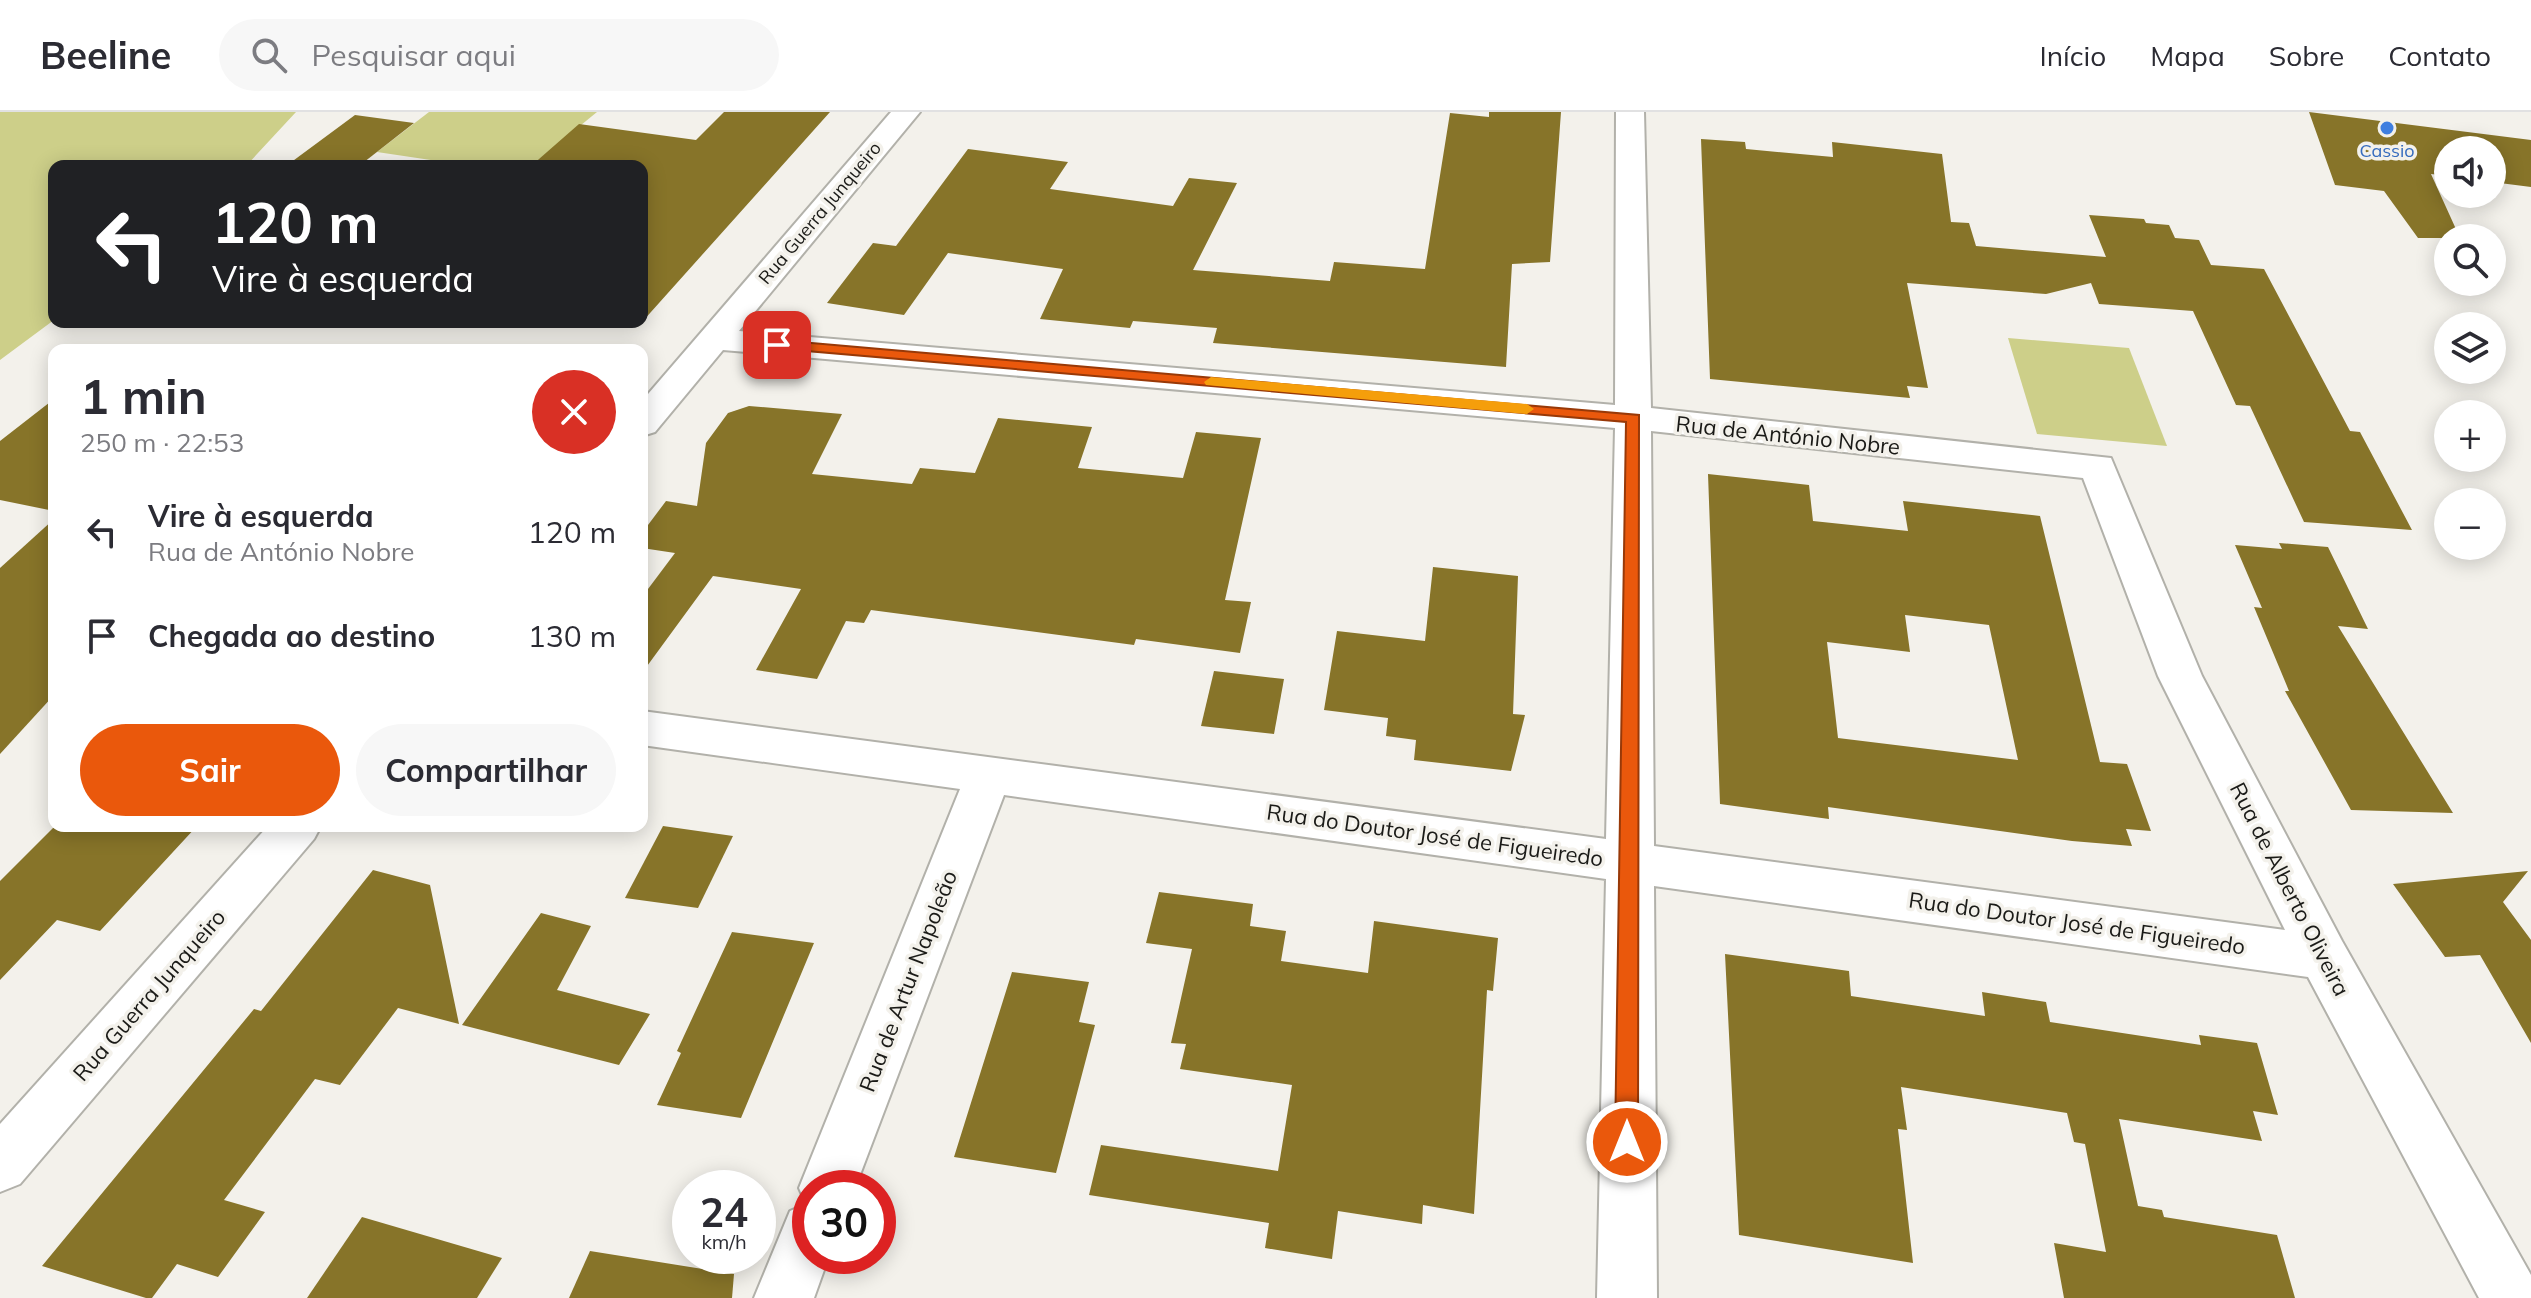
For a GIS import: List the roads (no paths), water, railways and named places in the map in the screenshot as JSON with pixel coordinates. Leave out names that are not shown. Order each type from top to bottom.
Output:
[{"type":"street","name":"Rua Guerra Junqueiro","points":[[648,412],[906,112]]},
{"type":"street","points":[[1627,1298],[1633,418],[1630,112]]},
{"type":"street","name":"Rua de António Nobre","points":[[713,339],[1633,418],[2098,467]]},
{"type":"street","name":"Rua de Alberto Oliveira","points":[[2098,467],[2180,676],[2324,957],[2511,1298]]},
{"type":"street","name":"Rua do Doutor José de Figueiredo","points":[[648,729],[2324,957]]},
{"type":"street","name":"Rua de Artur Napoleão","points":[[834,1170],[989,774]]},
{"type":"street","name":"Rua Guerra Junqueiro","points":[[0,1165],[292,832]]},
{"type":"street","points":[[784,1298],[793,1274]]},
{"type":"place","name":"Cassio","points":[[2387,128]]}]
